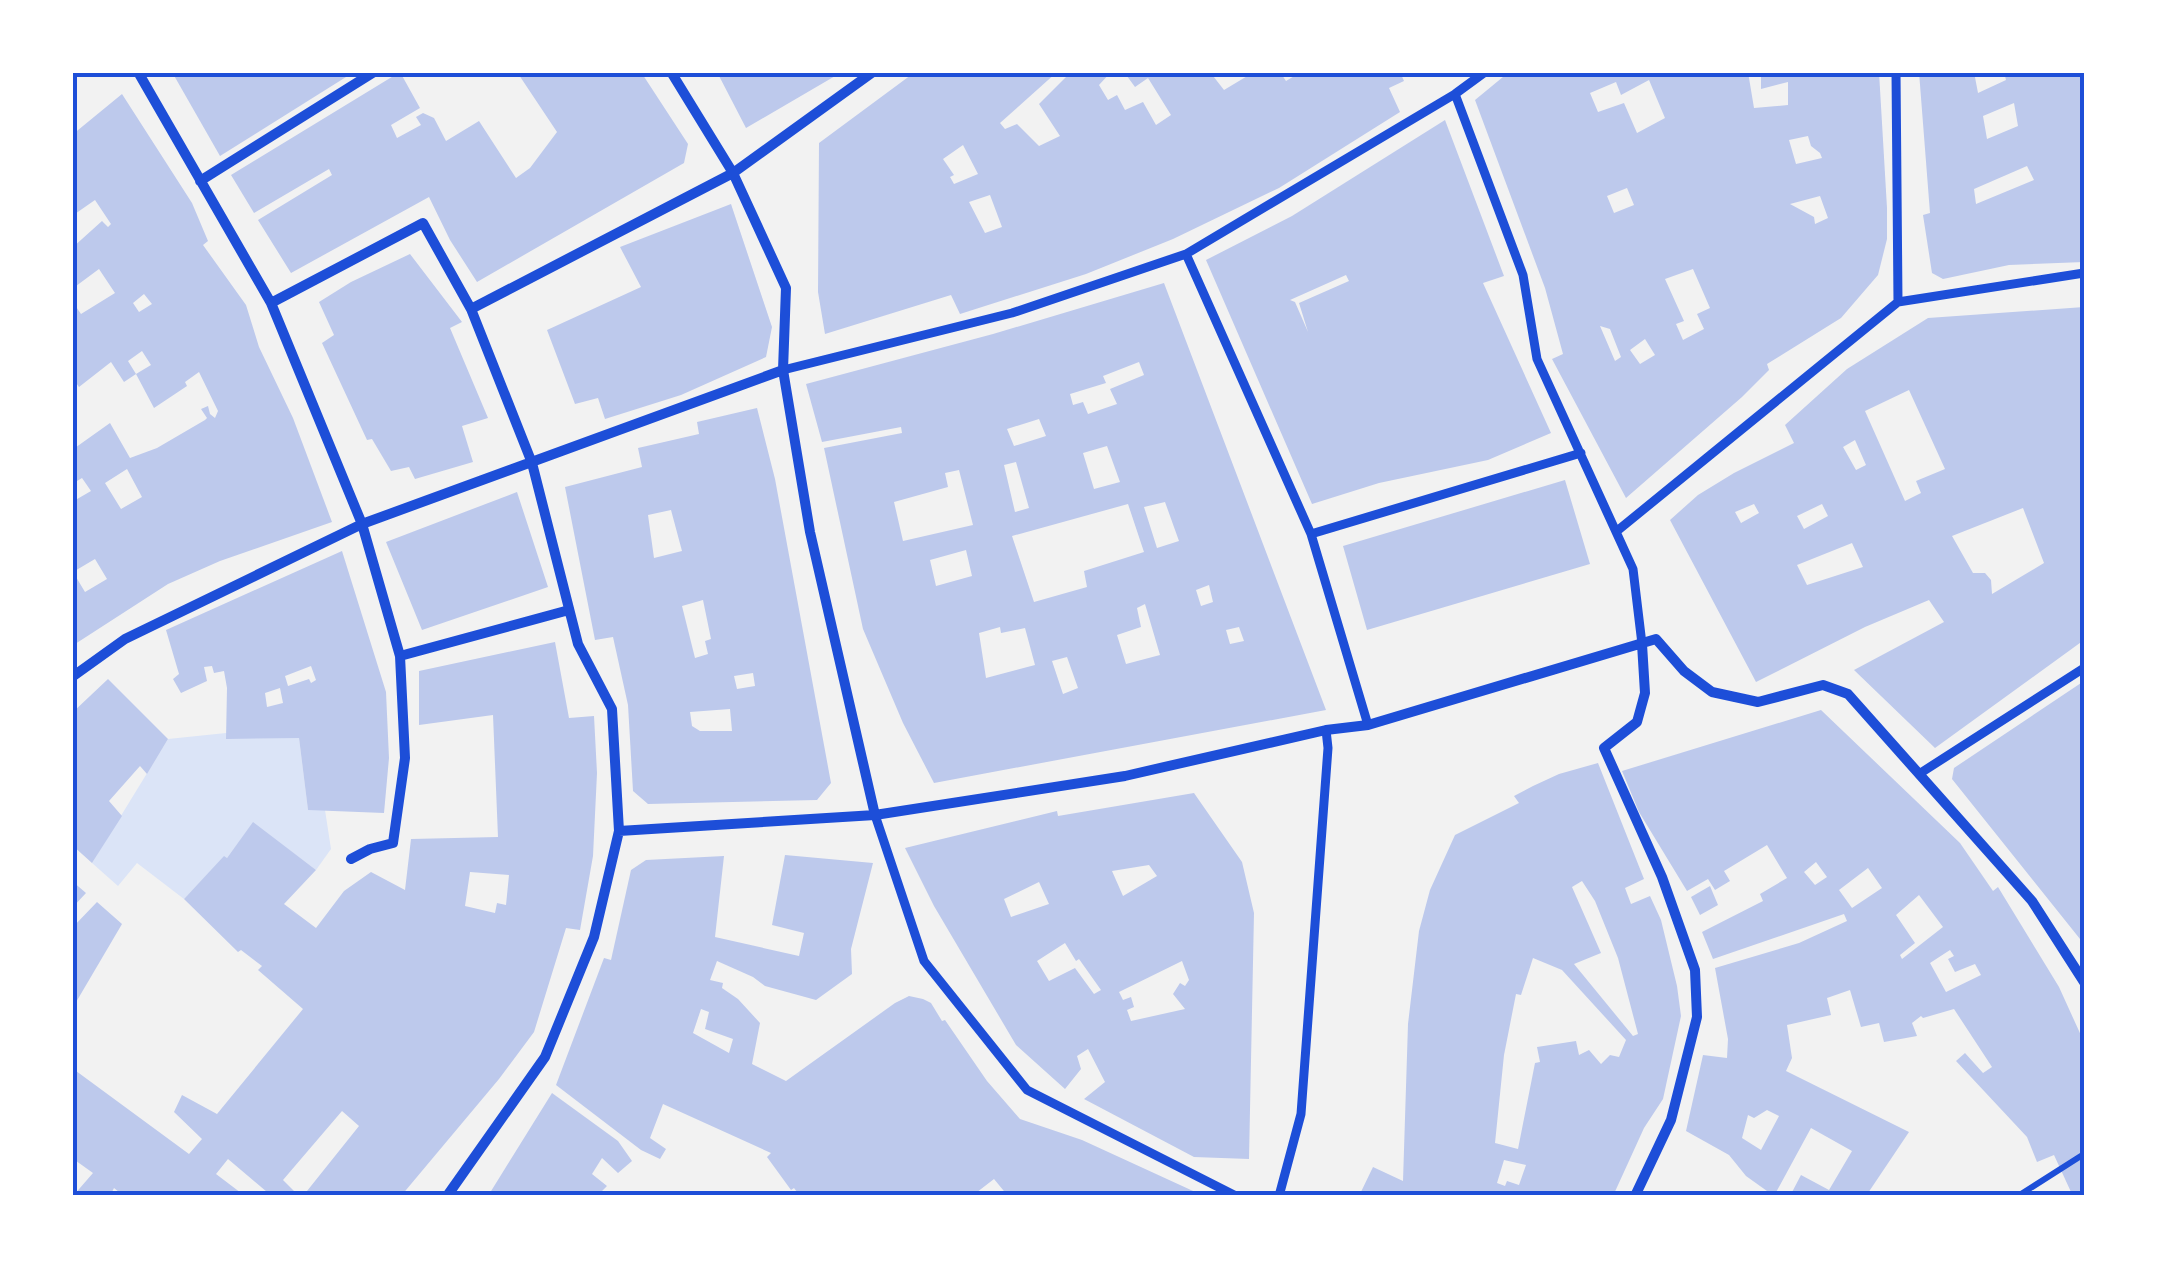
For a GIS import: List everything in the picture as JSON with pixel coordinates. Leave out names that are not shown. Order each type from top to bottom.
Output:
[{"type":"street","points":[[138,72],[270,303],[362,524],[400,656],[404,758],[393,843],[351,859]]},
{"type":"street","points":[[200,181],[374,72]]},
{"type":"street","points":[[671,72],[733,173],[786,288],[783,370],[810,532],[876,815],[924,961],[1027,1090],[1236,1196]]},
{"type":"street","points":[[471,310],[733,173],[873,72]]},
{"type":"street","points":[[72,677],[126,639],[362,524],[783,370],[1012,312],[1186,254],[1455,94],[1485,72]]},
{"type":"street","points":[[1896,72],[1898,302]]},
{"type":"street","points":[[1455,94],[1522,275],[1537,359],[1633,570],[1645,693],[1637,722],[1604,748],[1662,877],[1689,951],[1695,970],[1697,1016],[1671,1120],[1635,1196]]},
{"type":"street","points":[[270,303],[423,223],[471,310],[532,462],[578,644],[612,709],[618,831],[594,937],[545,1057],[448,1196]]},
{"type":"street","points":[[1186,254],[1311,534],[1368,725]]},
{"type":"street","points":[[1617,531],[1898,302],[2084,273]]},
{"type":"street","points":[[1311,534],[1581,453]]},
{"type":"street","points":[[400,656],[569,610]]},
{"type":"street","points":[[618,831],[876,815],[1125,776],[1326,730],[1368,725],[1656,639],[1684,671],[1712,692],[1758,702],[1822,685],[1848,694],[2032,901],[2084,982]]},
{"type":"street","points":[[1919,774],[2084,668]]},
{"type":"street","points":[[1279,1196],[1302,1114],[1328,748],[1326,730]]},
{"type":"path","points":[[2018,1196],[2084,1154]]},
{"type":"shaded area","points":[[226,733],[299,738],[308,810],[325,810],[331,849],[316,870],[253,823],[227,858],[184,899],[137,863],[118,886],[92,863],[168,739]]},
{"type":"building","points":[[172,72],[354,72],[220,156]]},
{"type":"building","points":[[400,72],[420,108],[391,125],[397,138],[421,125],[416,117],[423,113],[434,118],[446,141],[479,121],[516,178],[530,168],[557,132],[517,72],[641,72],[688,144],[684,163],[477,282],[429,197],[291,273],[258,220],[332,175],[329,169],[254,213],[231,175]]},
{"type":"building","points":[[717,72],[842,72],[746,128]]},
{"type":"building","points":[[915,72],[1057,72],[1000,123],[1005,129],[1017,124],[1039,146],[1060,136],[1039,104],[1071,72],[1111,72],[1099,85],[1108,100],[1117,95],[1125,110],[1143,102],[1156,125],[1171,115],[1148,78],[1135,87],[1124,72],[1185,72],[1188,76],[1193,72],[1210,72],[1224,90],[1254,72],[1280,72],[1286,81],[1301,72],[1400,72],[1404,81],[1389,88],[1400,112],[1279,188],[1173,239],[1086,274],[960,314],[951,295],[825,334],[818,292],[819,143]],"holes":[[[963,145],[978,174],[954,184],[950,177],[954,175],[943,159]],[[990,195],[1002,227],[985,233],[969,202]]]},
{"type":"building","points":[[1509,72],[1748,72],[1754,108],[1788,105],[1788,82],[1761,89],[1761,72],[1879,72],[1887,239],[1878,275],[1841,318],[1767,364],[1769,370],[1742,397],[1626,498],[1552,359],[1563,354],[1545,288],[1475,100]],"holes":[[[1649,80],[1665,118],[1637,133],[1624,103],[1598,112],[1590,93],[1616,82],[1621,95]],[[1808,136],[1822,158],[1796,164],[1789,140]],[[1627,188],[1634,205],[1614,213],[1607,196]],[[1820,196],[1828,218],[1815,224],[1814,217],[1790,204]],[[1693,269],[1710,308],[1697,314],[1704,329],[1683,340],[1676,324],[1684,321],[1665,279]],[[1600,326],[1610,329],[1621,357],[1615,361]],[[1645,339],[1655,355],[1640,364],[1630,350]]]},
{"type":"building","points":[[1919,72],[1974,72],[1978,93],[2006,80],[2004,72],[2084,72],[2084,262],[2009,265],[1943,279],[1932,273],[1923,215],[1930,213]],"holes":[[[2014,103],[2018,126],[1987,139],[1983,116]],[[2027,166],[2034,180],[1976,204],[1974,189]]]},
{"type":"building","points":[[122,94],[192,203],[208,241],[203,245],[246,305],[259,347],[293,418],[332,522],[220,561],[168,584],[72,646],[72,502],[91,491],[82,478],[72,484],[72,450],[110,423],[130,458],[157,448],[205,420],[201,409],[208,406],[215,418],[218,411],[199,372],[185,382],[187,386],[154,408],[136,374],[124,382],[111,362],[79,387],[72,377],[72,301],[81,314],[115,293],[99,269],[72,289],[72,248],[102,221],[108,227],[111,224],[95,200],[72,216],[72,135]],"holes":[[[144,294],[152,304],[139,312],[133,303]],[[142,351],[151,365],[136,374],[128,361]],[[127,469],[142,497],[121,509],[105,483]],[[95,559],[107,579],[85,592],[73,572]]]},
{"type":"building","points":[[1445,120],[1504,276],[1483,283],[1551,433],[1488,460],[1379,483],[1312,504],[1206,260],[1292,216]],"holes":[[[1346,275],[1349,281],[1299,303],[1308,332],[1295,302],[1290,300]]]},
{"type":"building","points":[[731,204],[772,327],[766,357],[681,395],[605,419],[598,398],[575,404],[547,330],[641,287],[620,247]]},
{"type":"building","points":[[410,254],[462,322],[450,328],[488,418],[462,426],[473,462],[415,479],[409,467],[391,471],[372,439],[367,440],[322,343],[334,335],[319,302]]},
{"type":"building","points":[[1164,283],[1326,710],[934,783],[903,723],[863,629],[824,448],[902,433],[901,427],[822,442],[806,384]],"holes":[[[1139,362],[1144,375],[1110,389],[1117,404],[1088,414],[1083,402],[1073,405],[1070,394],[1106,383],[1103,376]],[[1039,419],[1046,436],[1014,446],[1007,429]],[[1107,446],[1120,482],[1094,489],[1083,453]],[[1016,462],[1029,508],[1015,512],[1004,465]],[[959,470],[973,525],[903,541],[894,502],[948,487],[945,473]],[[1165,502],[1179,541],[1157,548],[1144,507]],[[1128,504],[1144,552],[1084,571],[1087,587],[1034,602],[1012,536]],[[966,550],[972,576],[936,586],[930,560]],[[1209,585],[1213,602],[1201,606],[1196,590]],[[1145,604],[1160,655],[1126,664],[1117,635],[1141,627],[1137,608]],[[1000,627],[1001,633],[1025,628],[1035,665],[986,678],[979,633]],[[1239,627],[1244,641],[1230,644],[1226,630]],[[1067,657],[1078,688],[1063,694],[1052,661]]]},
{"type":"building","points":[[2084,307],[2084,640],[1935,748],[1854,670],[1944,622],[1929,600],[1865,627],[1756,682],[1670,520],[1698,495],[1794,443],[1785,425],[1847,369],[1928,318]],"holes":[[[1909,390],[1945,469],[1916,481],[1921,493],[1905,501],[1865,411]],[[1855,440],[1866,465],[1856,470],[1843,447]],[[1754,504],[1759,513],[1741,523],[1735,512]],[[1822,504],[1828,516],[1804,529],[1797,516]],[[2023,508],[2044,563],[1992,594],[1991,580],[1985,573],[1973,573],[1952,536]],[[1852,543],[1863,567],[1807,585],[1797,565]]]},
{"type":"building","points":[[757,408],[775,479],[831,783],[817,800],[648,804],[633,791],[628,705],[613,637],[595,640],[565,487],[642,467],[638,448],[699,434],[697,422]],"holes":[[[671,510],[682,551],[654,558],[648,515]],[[703,600],[711,639],[705,641],[708,654],[695,658],[682,606]],[[753,673],[755,686],[737,689],[734,676]],[[730,709],[732,731],[700,731],[692,726],[690,712]]]},
{"type":"building","points":[[1565,480],[1590,564],[1367,630],[1343,546]]},
{"type":"building","points":[[517,492],[548,587],[422,630],[386,542]]},
{"type":"building","points":[[342,551],[386,692],[389,758],[384,813],[308,810],[299,738],[226,739],[224,671],[214,673],[212,666],[204,667],[207,681],[181,693],[173,679],[179,674],[166,630]],"holes":[[[311,666],[316,680],[288,686],[285,676]],[[280,688],[283,703],[267,707],[265,693]]]},
{"type":"building","points":[[555,642],[569,718],[594,716],[597,773],[593,856],[580,930],[566,928],[534,1032],[401,1196],[303,1196],[359,1126],[342,1111],[283,1180],[299,1196],[265,1196],[267,1192],[228,1159],[216,1174],[245,1196],[124,1196],[114,1188],[110,1196],[73,1196],[93,1173],[72,1158],[72,1068],[189,1154],[202,1139],[174,1112],[182,1095],[217,1114],[303,1009],[258,970],[262,966],[241,950],[238,952],[184,899],[224,856],[227,858],[253,822],[316,870],[284,904],[316,928],[344,891],[371,872],[405,890],[411,839],[498,837],[493,715],[419,725],[419,671]],"holes":[[[470,872],[509,875],[506,905],[497,903],[495,913],[465,906]]]},
{"type":"building","points":[[108,679],[168,739],[147,774],[140,766],[109,801],[122,816],[92,863],[72,845],[72,713]]},
{"type":"building","points":[[2084,681],[2084,944],[1952,779],[1954,768]]},
{"type":"building","points":[[1821,710],[1960,843],[1993,891],[1998,887],[2059,987],[2084,1042],[2084,1196],[2066,1196],[2071,1192],[2054,1155],[2037,1162],[2027,1137],[1956,1061],[1965,1053],[1983,1073],[1992,1067],[1954,1009],[1921,1016],[1912,1023],[1917,1036],[1884,1042],[1879,1023],[1861,1027],[1850,990],[1827,998],[1831,1015],[1787,1025],[1792,1058],[1786,1071],[1909,1132],[1866,1196],[1790,1196],[1801,1175],[1829,1190],[1852,1151],[1811,1128],[1774,1196],[1746,1176],[1729,1155],[1686,1131],[1703,1055],[1727,1058],[1728,1039],[1715,968],[1799,943],[1847,921],[1844,914],[1713,959],[1702,932],[1763,901],[1760,894],[1787,878],[1767,845],[1724,871],[1730,881],[1715,890],[1708,879],[1687,891],[1639,812],[1622,771]],"holes":[[[1816,862],[1827,877],[1815,885],[1804,872]],[[1868,868],[1882,888],[1852,908],[1839,890]],[[1919,895],[1943,927],[1902,959],[1900,955],[1915,943],[1896,915]],[[1950,950],[1954,956],[1948,959],[1955,972],[1975,964],[1981,975],[1946,992],[1930,963]],[[1767,1110],[1779,1116],[1761,1150],[1742,1138],[1748,1115],[1754,1118]]]},
{"type":"building","points":[[1598,763],[1644,879],[1625,888],[1631,904],[1650,896],[1661,920],[1681,1016],[1663,1099],[1644,1128],[1613,1196],[1359,1196],[1373,1167],[1403,1181],[1408,1024],[1419,931],[1430,890],[1455,835],[1519,803],[1514,796],[1559,774]],"holes":[[[1582,881],[1595,901],[1618,958],[1638,1034],[1633,1036],[1574,964],[1601,953],[1572,887]],[[1533,958],[1562,970],[1626,1040],[1619,1057],[1610,1055],[1601,1064],[1589,1050],[1579,1055],[1576,1041],[1537,1047],[1540,1062],[1535,1063],[1518,1149],[1495,1143],[1504,1055],[1516,994],[1521,995]],[[1504,1160],[1526,1165],[1519,1185],[1497,1183]]]},
{"type":"building","points":[[1194,793],[1242,862],[1254,913],[1249,1159],[1194,1157],[1084,1099],[1105,1082],[1088,1049],[1077,1056],[1081,1069],[1065,1089],[1016,1045],[934,906],[905,848],[1057,811],[1058,816]],"holes":[[[1149,865],[1157,876],[1123,896],[1112,871]],[[1039,882],[1049,904],[1011,917],[1004,899]],[[1065,943],[1101,990],[1094,994],[1075,968],[1049,981],[1037,961]],[[1182,961],[1189,980],[1185,986],[1180,983],[1173,994],[1185,1009],[1131,1021],[1127,1010],[1134,1007],[1131,997],[1123,1000],[1119,992]]]},
{"type":"building","points":[[785,855],[873,863],[851,949],[852,974],[816,1000],[765,986],[717,961],[710,980],[723,983],[722,988],[760,1023],[752,1064],[786,1081],[895,1003],[909,996],[923,999],[945,1020],[987,1081],[1020,1119],[1082,1140],[1204,1196],[1008,1196],[994,1179],[972,1196],[800,1196],[767,1157],[771,1153],[663,1104],[650,1138],[666,1149],[660,1159],[641,1150],[556,1085],[604,958],[611,960],[631,870],[646,860],[724,856],[715,937],[799,956],[804,933],[772,925]],"holes":[[[701,1009],[709,1012],[705,1029],[733,1039],[729,1053],[693,1033]]]},
{"type":"building","points":[[72,881],[86,893],[72,908]]},
{"type":"building","points":[[1710,886],[1718,905],[1700,915],[1691,897]]},
{"type":"building","points":[[97,902],[122,924],[72,1009],[72,928]]},
{"type":"building","points":[[552,1093],[618,1141],[632,1161],[618,1173],[602,1158],[592,1174],[607,1186],[597,1196],[488,1196]]}]
